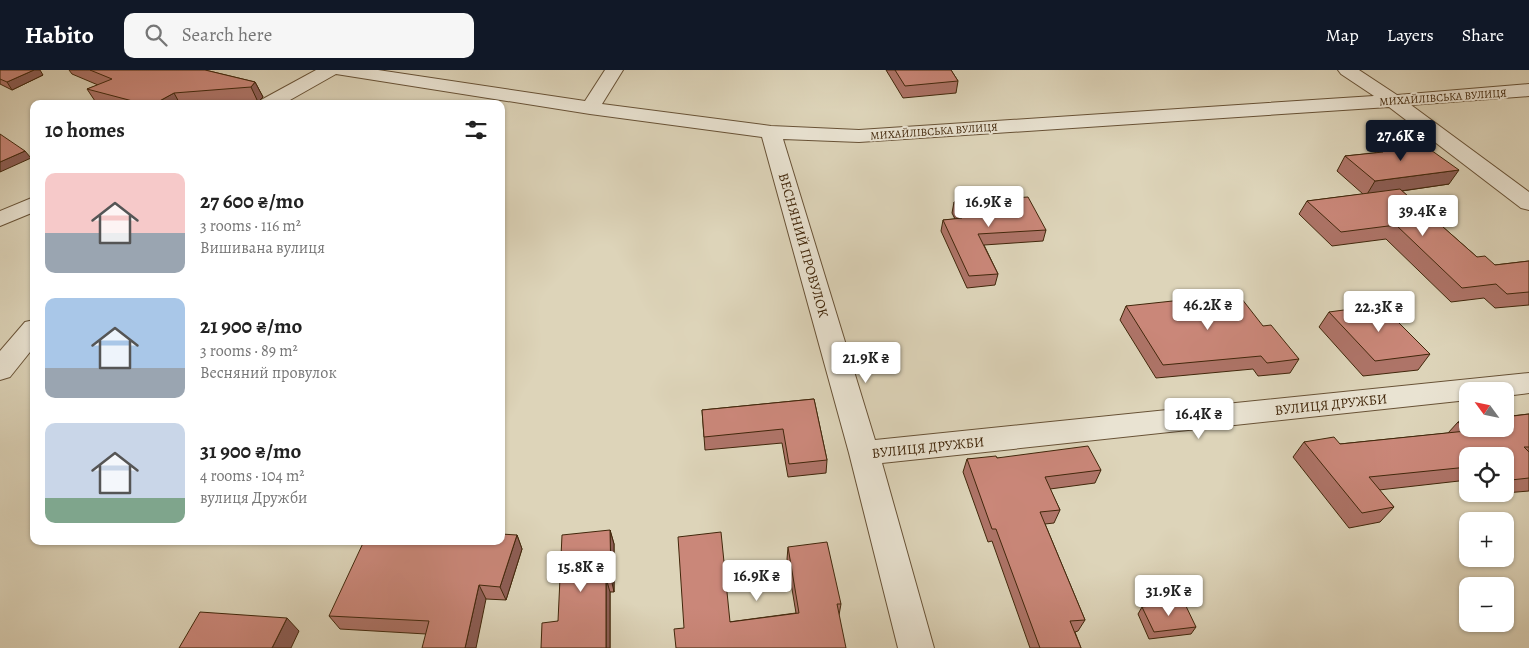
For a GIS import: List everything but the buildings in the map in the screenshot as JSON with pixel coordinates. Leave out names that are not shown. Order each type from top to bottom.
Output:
[{"type":"street","points":[[275,100],[330,70]]},
{"type":"street","name":"МИХАЙЛІВСЬКА ВУЛИЦЯ","points":[[342,70],[590,108],[771,132],[859,136],[1393,101],[1529,90]]},
{"type":"street","points":[[590,108],[614,70]]},
{"type":"street","points":[[1348,70],[1393,101],[1529,203]]},
{"type":"street","name":"ВЕСНЯНИЙ ПРОВУЛОК","points":[[771,132],[864,454],[916,648]]},
{"type":"street","points":[[0,219],[30,206]]},
{"type":"street","points":[[0,370],[30,334]]},
{"type":"street","name":"ВУЛИЦЯ ДРУЖБИ","points":[[864,454],[1529,383]]}]
